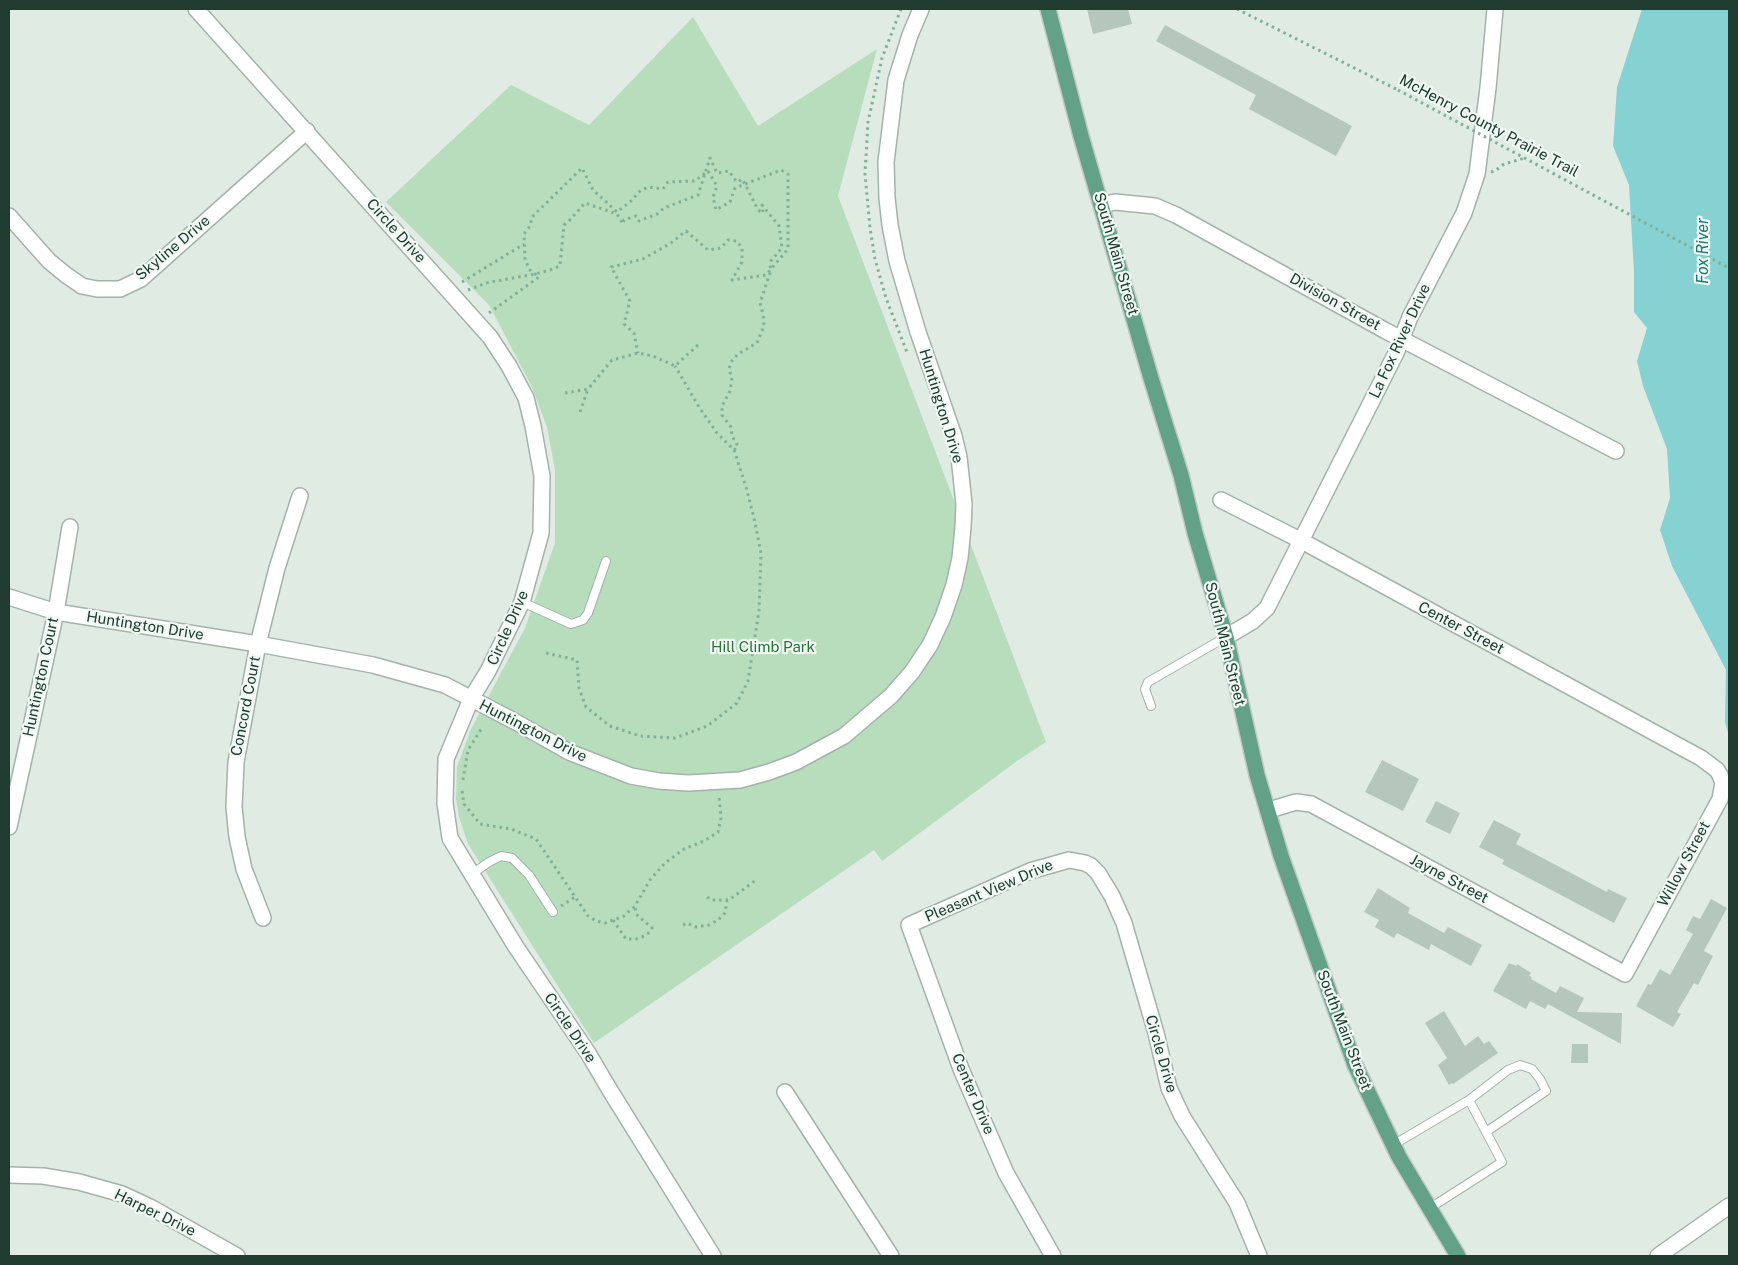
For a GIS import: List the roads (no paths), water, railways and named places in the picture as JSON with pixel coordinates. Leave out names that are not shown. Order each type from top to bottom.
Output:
[{"type":"main road","name":"South Main Street","points":[[1048,10],[1081,136],[1181,475],[1195,533],[1226,637],[1257,776],[1284,862],[1355,1065],[1393,1145],[1458,1256]]},
{"type":"street","name":"Circle Drive","points":[[196,9],[490,337],[509,366],[526,398],[542,476],[541,533],[522,602],[488,671],[471,699],[446,759],[445,803],[450,838],[516,947],[588,1053],[713,1256]]},
{"type":"street","name":"Huntington Drive","points":[[9,597],[56,612],[258,644],[373,665],[445,685],[569,752],[632,776],[688,783],[740,780],[796,762],[844,736],[891,696],[912,672],[930,645],[943,617],[954,585],[960,558],[963,527],[962,478],[954,436],[918,332],[897,261],[890,225],[886,162],[896,80],[910,35],[921,9]]},
{"type":"street","name":"La Fox River Drive","points":[[1226,637],[1263,613],[1396,354],[1410,317],[1464,213],[1477,174],[1488,88],[1494,9]]},
{"type":"street","name":"Skyline Drive","points":[[9,216],[49,261],[82,286],[120,290],[141,279],[307,131]]},
{"type":"street","name":"Division Street","points":[[1102,205],[1115,202],[1155,206],[1176,215],[1386,331],[1616,451]]},
{"type":"street","name":"Concord Court","points":[[262,918],[244,869],[238,837],[234,807],[236,762],[258,644],[277,568],[300,496]]},
{"type":"street","name":"Center Street","points":[[1221,500],[1300,540],[1701,758]]},
{"type":"street","name":"Huntington Court","points":[[9,827],[56,612],[70,527]]},
{"type":"street","name":"Willow Street","points":[[1625,974],[1720,798],[1723,783],[1720,775],[1711,764],[1701,758]]},
{"type":"street","name":"Jayne Street","points":[[1268,810],[1296,802],[1311,804],[1625,974]]},
{"type":"street","name":"Pleasant View Drive","points":[[909,925],[1030,871],[1069,860],[1085,862],[1098,872],[1112,896],[1124,923]]},
{"type":"street","name":"Circle Drive","points":[[1124,923],[1156,1033],[1169,1088],[1182,1116],[1237,1203],[1259,1256]]},
{"type":"street","name":"Center Drive","points":[[909,925],[961,1069],[1006,1173],[1053,1256]]},
{"type":"street","points":[[785,1092],[892,1256]]},
{"type":"street","name":"Harper Drive","points":[[9,1176],[43,1176],[79,1182],[122,1194],[236,1256]]},
{"type":"street","points":[[1658,1256],[1729,1206]]},
{"type":"lane","points":[[522,602],[571,624],[583,620],[588,613],[606,561]]},
{"type":"lane","points":[[1152,706],[1146,689],[1148,682],[1226,637]]},
{"type":"lane","points":[[472,874],[501,856],[512,858],[529,875],[553,912]]},
{"type":"lane","points":[[1393,1145],[1469,1100],[1508,1070],[1520,1065],[1532,1069],[1546,1091],[1486,1132]]},
{"type":"lane","points":[[1430,1208],[1502,1162],[1469,1100]]},
{"type":"water","name":"Fox River","points":[[1642,9],[1729,9],[1729,736],[1725,722],[1726,670],[1672,566],[1660,530],[1670,498],[1667,449],[1643,386],[1637,361],[1647,328],[1634,312],[1634,272],[1629,185],[1613,146],[1617,87]]},
{"type":"park label","name":"Hill Climb Park","points":[[763,647]]}]
